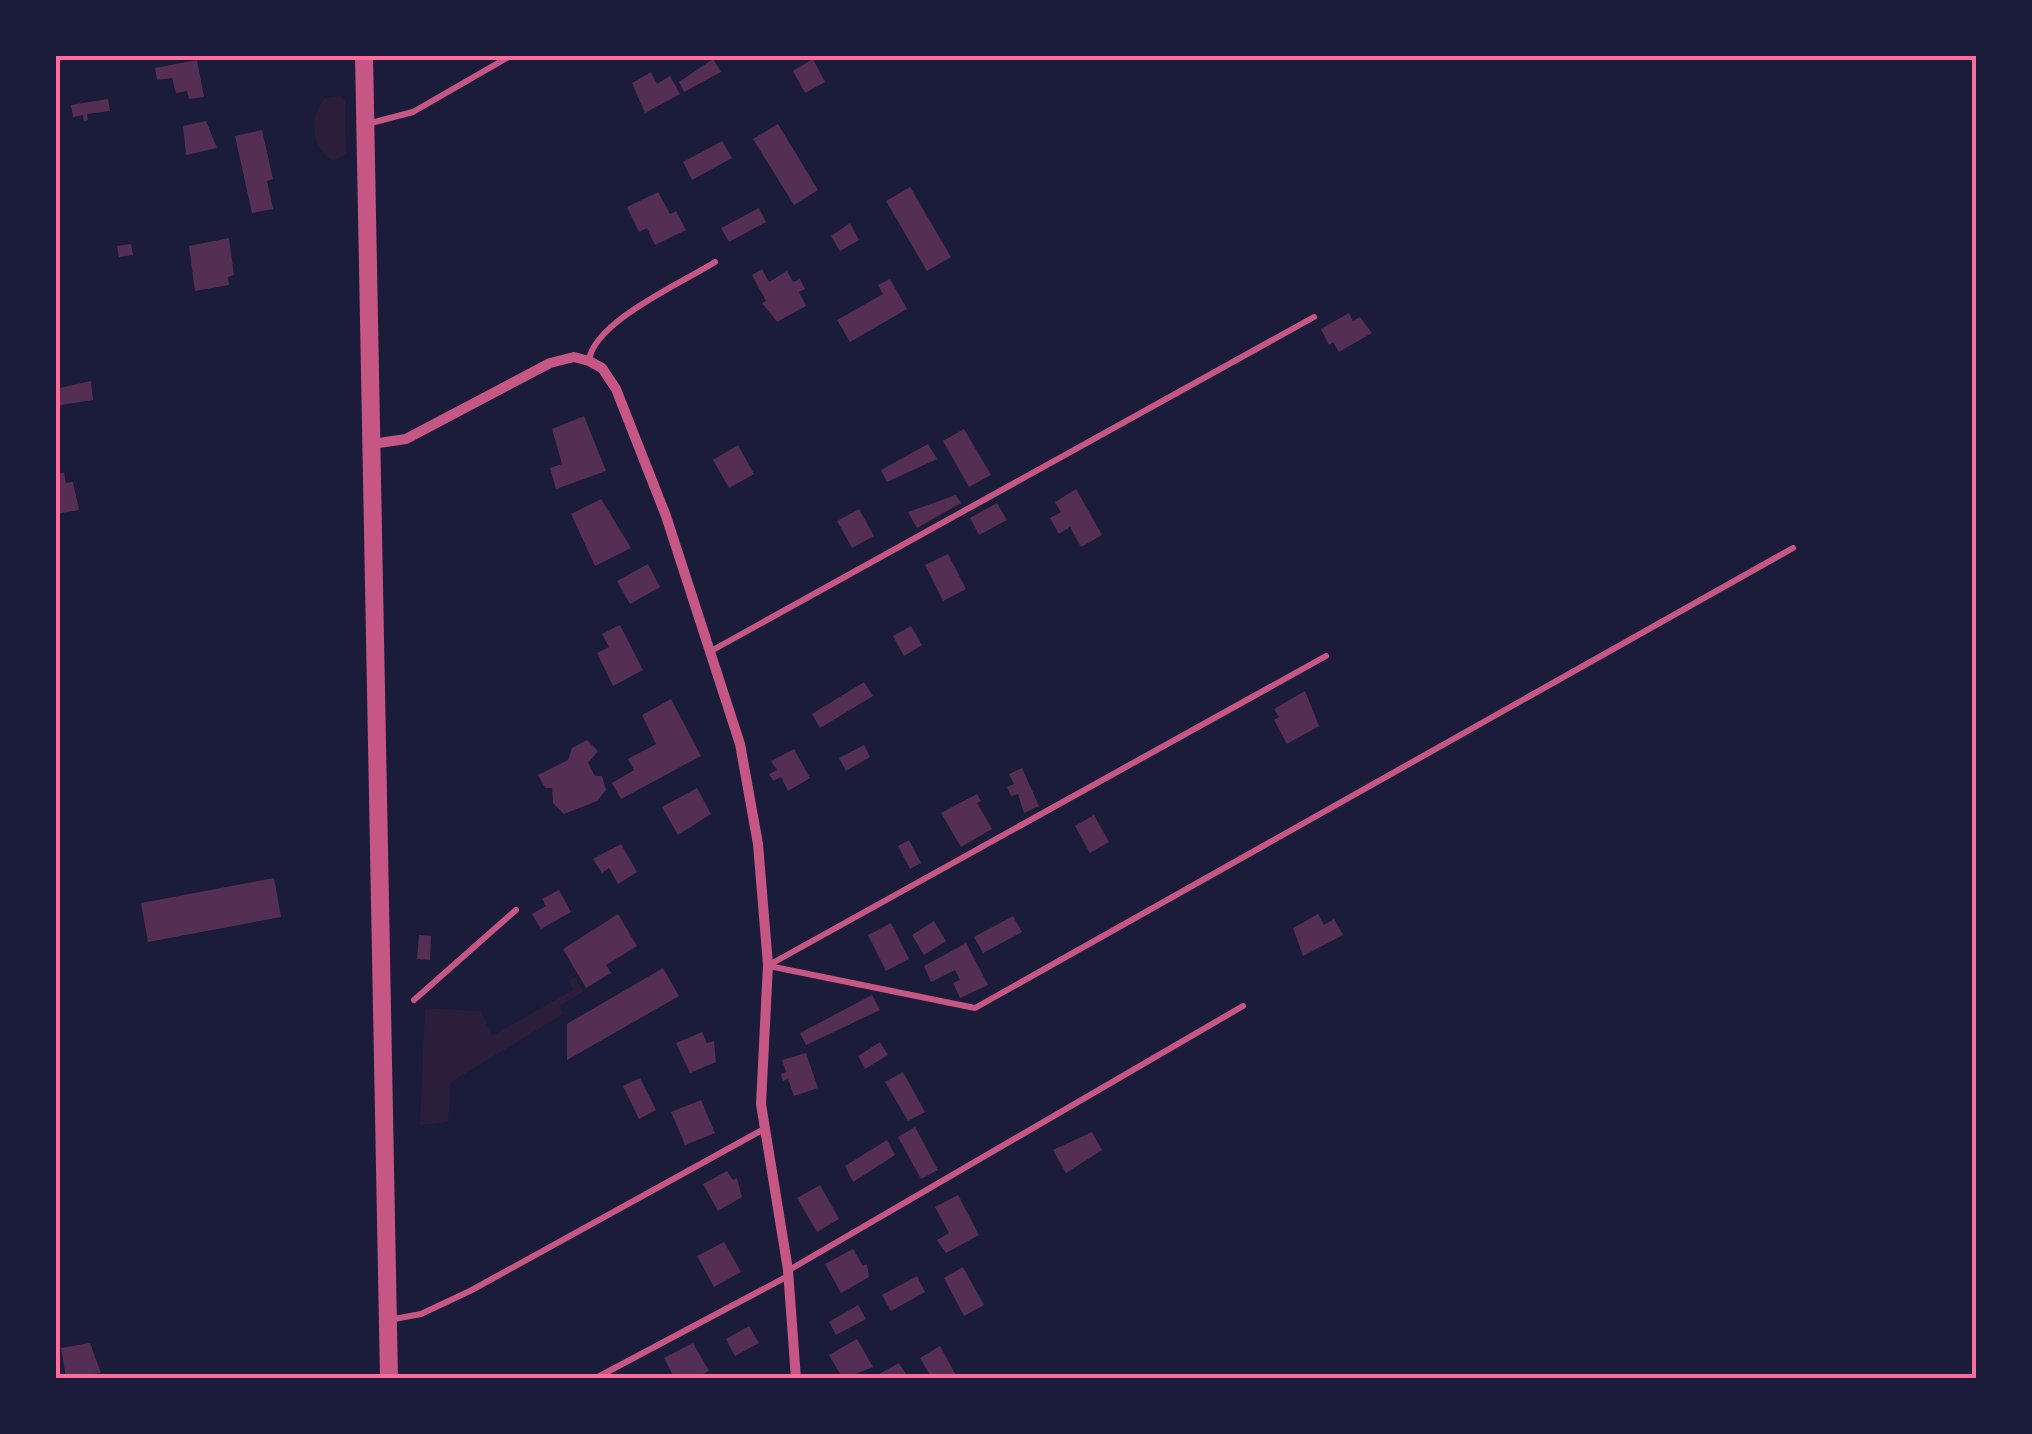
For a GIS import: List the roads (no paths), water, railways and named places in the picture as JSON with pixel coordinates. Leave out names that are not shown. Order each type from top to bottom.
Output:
[{"type":"street","points":[[364,55],[389,1379]]},
{"type":"street","points":[[372,444],[406,439],[550,363],[574,357],[602,368],[616,389],[711,650],[740,744],[758,844],[768,966],[761,1104],[789,1273],[796,1379]]},
{"type":"lane","points":[[365,125],[413,112],[512,55]]},
{"type":"lane","points":[[588,361],[590,346],[610,326],[715,262]]},
{"type":"lane","points":[[711,650],[1314,317]]},
{"type":"lane","points":[[768,966],[974,1008],[1793,548]]},
{"type":"lane","points":[[768,966],[1326,656]]},
{"type":"lane","points":[[414,1000],[516,910]]},
{"type":"lane","points":[[594,1379],[789,1273],[1243,1006]]},
{"type":"lane","points":[[388,1320],[421,1314],[470,1292],[766,1128]]}]
